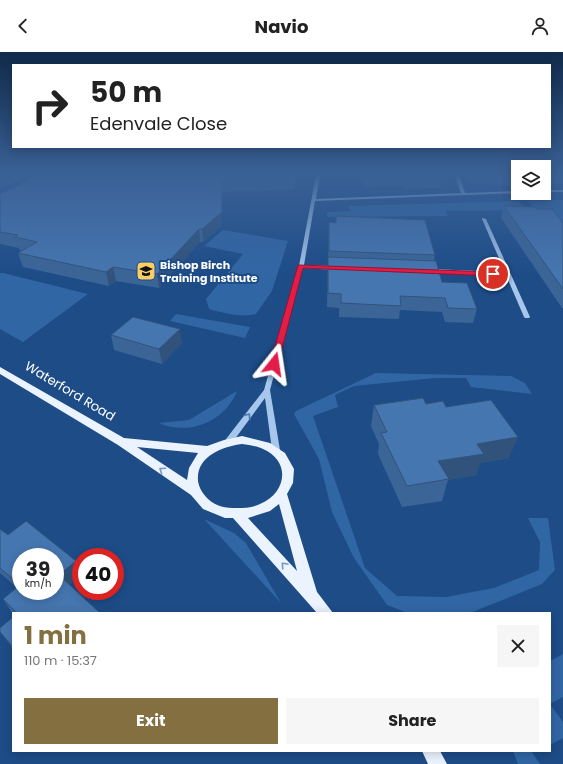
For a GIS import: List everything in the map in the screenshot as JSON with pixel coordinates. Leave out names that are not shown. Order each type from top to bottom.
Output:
[{"type":"main road","name":"Waterford Road","points":[[0,370],[122,442],[194,491]]},
{"type":"main road","points":[[229,441],[255,441],[276,450],[285,460],[289,471],[288,483],[282,495],[270,505],[260,510],[237,514],[210,508],[200,501],[194,491],[191,480],[193,469],[199,458],[209,450],[229,441]]},
{"type":"main road","name":"Waterford Road","points":[[122,442],[209,450]]},
{"type":"main road","points":[[282,495],[310,594]]},
{"type":"main road","points":[[237,514],[325,612]]},
{"type":"main road","points":[[431,752],[438,764]]},
{"type":"street","points":[[229,441],[267,390],[301,266],[313,208]]},
{"type":"street","points":[[484,219],[527,316]]},
{"type":"street","points":[[301,266],[343,268]]},
{"type":"street","points":[[422,271],[508,274]]},
{"type":"street","points":[[267,390],[276,450]]},
{"type":"shaded area","points":[[349,208],[525,208],[527,210],[446,211],[448,216],[327,217],[327,212],[350,211]]},
{"type":"shaded area","points":[[534,208],[563,208],[563,233],[560,233]]},
{"type":"shaded area","points":[[223,230],[288,241],[272,291],[256,314],[238,315],[209,309],[206,299],[243,254],[204,246]]},
{"type":"shaded area","points":[[0,273],[88,294],[23,342],[0,329]]},
{"type":"shaded area","points":[[176,314],[250,327],[245,338],[170,321]]},
{"type":"shaded area","points":[[376,373],[511,376],[525,383],[532,394],[471,387],[466,378],[435,378],[354,386],[335,395],[338,407],[313,416],[365,568],[397,596],[446,597],[494,588],[539,570],[540,542],[528,518],[548,518],[555,570],[542,584],[472,612],[405,612],[387,605],[354,558],[332,512],[319,459],[294,414],[296,411]]},
{"type":"shaded area","points":[[237,391],[224,411],[205,424],[182,428],[170,427],[159,423],[189,420]]},
{"type":"shaded area","points":[[204,519],[234,533],[246,543],[281,603]]},
{"type":"shaded area","points":[[563,654],[563,697],[551,703],[551,660]]},
{"type":"shaded area","points":[[551,705],[563,722],[563,738],[551,744]]},
{"type":"shaded area","points":[[513,752],[532,752],[540,764],[518,764]]},
{"type":"building","points":[[0,208],[222,208],[222,212],[202,229],[199,229],[157,274],[113,267],[106,272],[18,253],[37,242],[15,237],[18,235],[0,232]]},
{"type":"building","points":[[506,208],[552,209],[563,223],[563,289]]},
{"type":"building","points":[[336,216],[425,220],[435,255],[329,251],[329,222],[336,223]]},
{"type":"building","points":[[328,257],[436,261],[442,282],[467,283],[477,309],[448,308],[445,298],[400,296],[401,306],[341,303],[341,294],[328,293]]},
{"type":"building","points":[[133,317],[180,329],[159,349],[111,335]]},
{"type":"building","points":[[423,398],[426,404],[443,401],[446,407],[491,400],[518,437],[477,444],[484,454],[438,461],[449,479],[407,486],[381,433],[387,432],[374,405]]},
{"type":"building","points":[[26,521],[60,548],[12,548],[12,578],[0,568],[0,529],[8,535]]},
{"type":"building","points":[[64,551],[72,558],[72,564],[64,571]]},
{"type":"building","points":[[64,580],[72,587],[72,600],[86,600],[99,612],[16,612],[3,599],[12,592],[12,600],[64,600]]},
{"type":"building","points":[[12,618],[12,646],[0,632],[0,628]]},
{"type":"place","name":"Bishop Birch Training Institute","points":[[146,271]]},
{"type":"route","points":[[274,364],[301,266],[493,274]]}]
